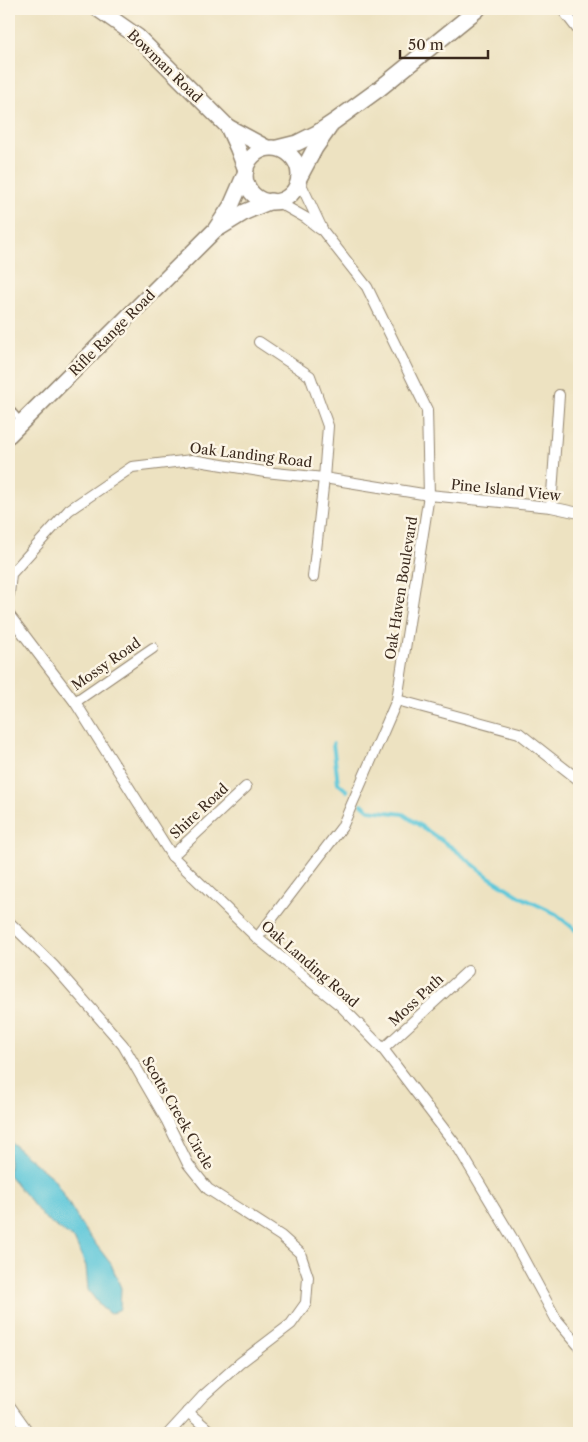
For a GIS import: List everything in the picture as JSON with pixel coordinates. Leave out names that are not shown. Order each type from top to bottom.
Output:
[{"type":"main road","name":"Bowman Road","points":[[98,9],[138,37],[228,127],[272,148]]},
{"type":"main road","points":[[335,121],[315,148],[296,188],[290,194],[284,199],[273,201],[264,200],[252,193],[246,181],[245,172],[248,164],[256,154],[317,133],[379,89],[478,9]]},
{"type":"main road","name":"Bowman Road","points":[[228,127],[238,149],[245,172]]},
{"type":"main road","points":[[272,148],[284,151],[291,156],[299,170],[299,179]]},
{"type":"main road","name":"Rifle Range Road","points":[[9,435],[215,230],[231,206],[245,172]]},
{"type":"main road","name":"Rifle Range Road","points":[[215,230],[245,212],[273,201]]},
{"type":"street","points":[[562,9],[579,30]]},
{"type":"street","name":"Oak Haven Boulevard","points":[[257,938],[342,827],[397,700],[430,495],[427,410],[367,287],[323,231],[299,179]]},
{"type":"street","name":"Oak Haven Boulevard","points":[[273,201],[306,218],[323,231]]},
{"type":"street","points":[[259,342],[310,376],[328,426],[313,577]]},
{"type":"street","points":[[551,507],[559,395]]},
{"type":"street","name":"Oak Landing Road","points":[[9,594],[10,574],[69,510],[132,466],[192,460],[430,495]]},
{"type":"street","name":"Pine Island View","points":[[430,495],[551,507],[579,513]]},
{"type":"street","name":"Oak Landing Road","points":[[9,615],[75,702],[172,856],[257,938],[340,1005],[383,1049],[458,1149],[511,1236],[556,1319],[579,1346]]},
{"type":"street","name":"Mossy Road","points":[[75,702],[153,648]]},
{"type":"street","points":[[397,700],[520,733],[579,780]]},
{"type":"street","name":"Shire Road","points":[[172,856],[246,787]]},
{"type":"street","name":"Scotts Creek Circle","points":[[9,922],[53,965],[123,1045],[167,1121],[188,1164],[208,1189],[281,1236],[300,1253],[308,1277],[306,1303],[291,1324],[240,1363],[202,1396],[169,1433]]},
{"type":"street","name":"Moss Path","points":[[383,1049],[468,971]]},
{"type":"street","points":[[9,1405],[29,1433]]},
{"type":"street","points":[[188,1412],[212,1433]]},
{"type":"lane","points":[[9,407],[22,422]]},
{"type":"water","points":[[9,1141],[54,1179],[84,1229],[111,1264],[121,1288],[120,1309],[110,1314],[101,1307],[88,1290],[86,1266],[74,1239],[45,1219],[9,1175]]},
{"type":"waterway","points":[[333,744],[338,783],[347,791]]},
{"type":"waterway","points":[[362,804],[369,810],[403,814],[454,849],[489,877],[521,897],[556,914],[579,933]]}]
